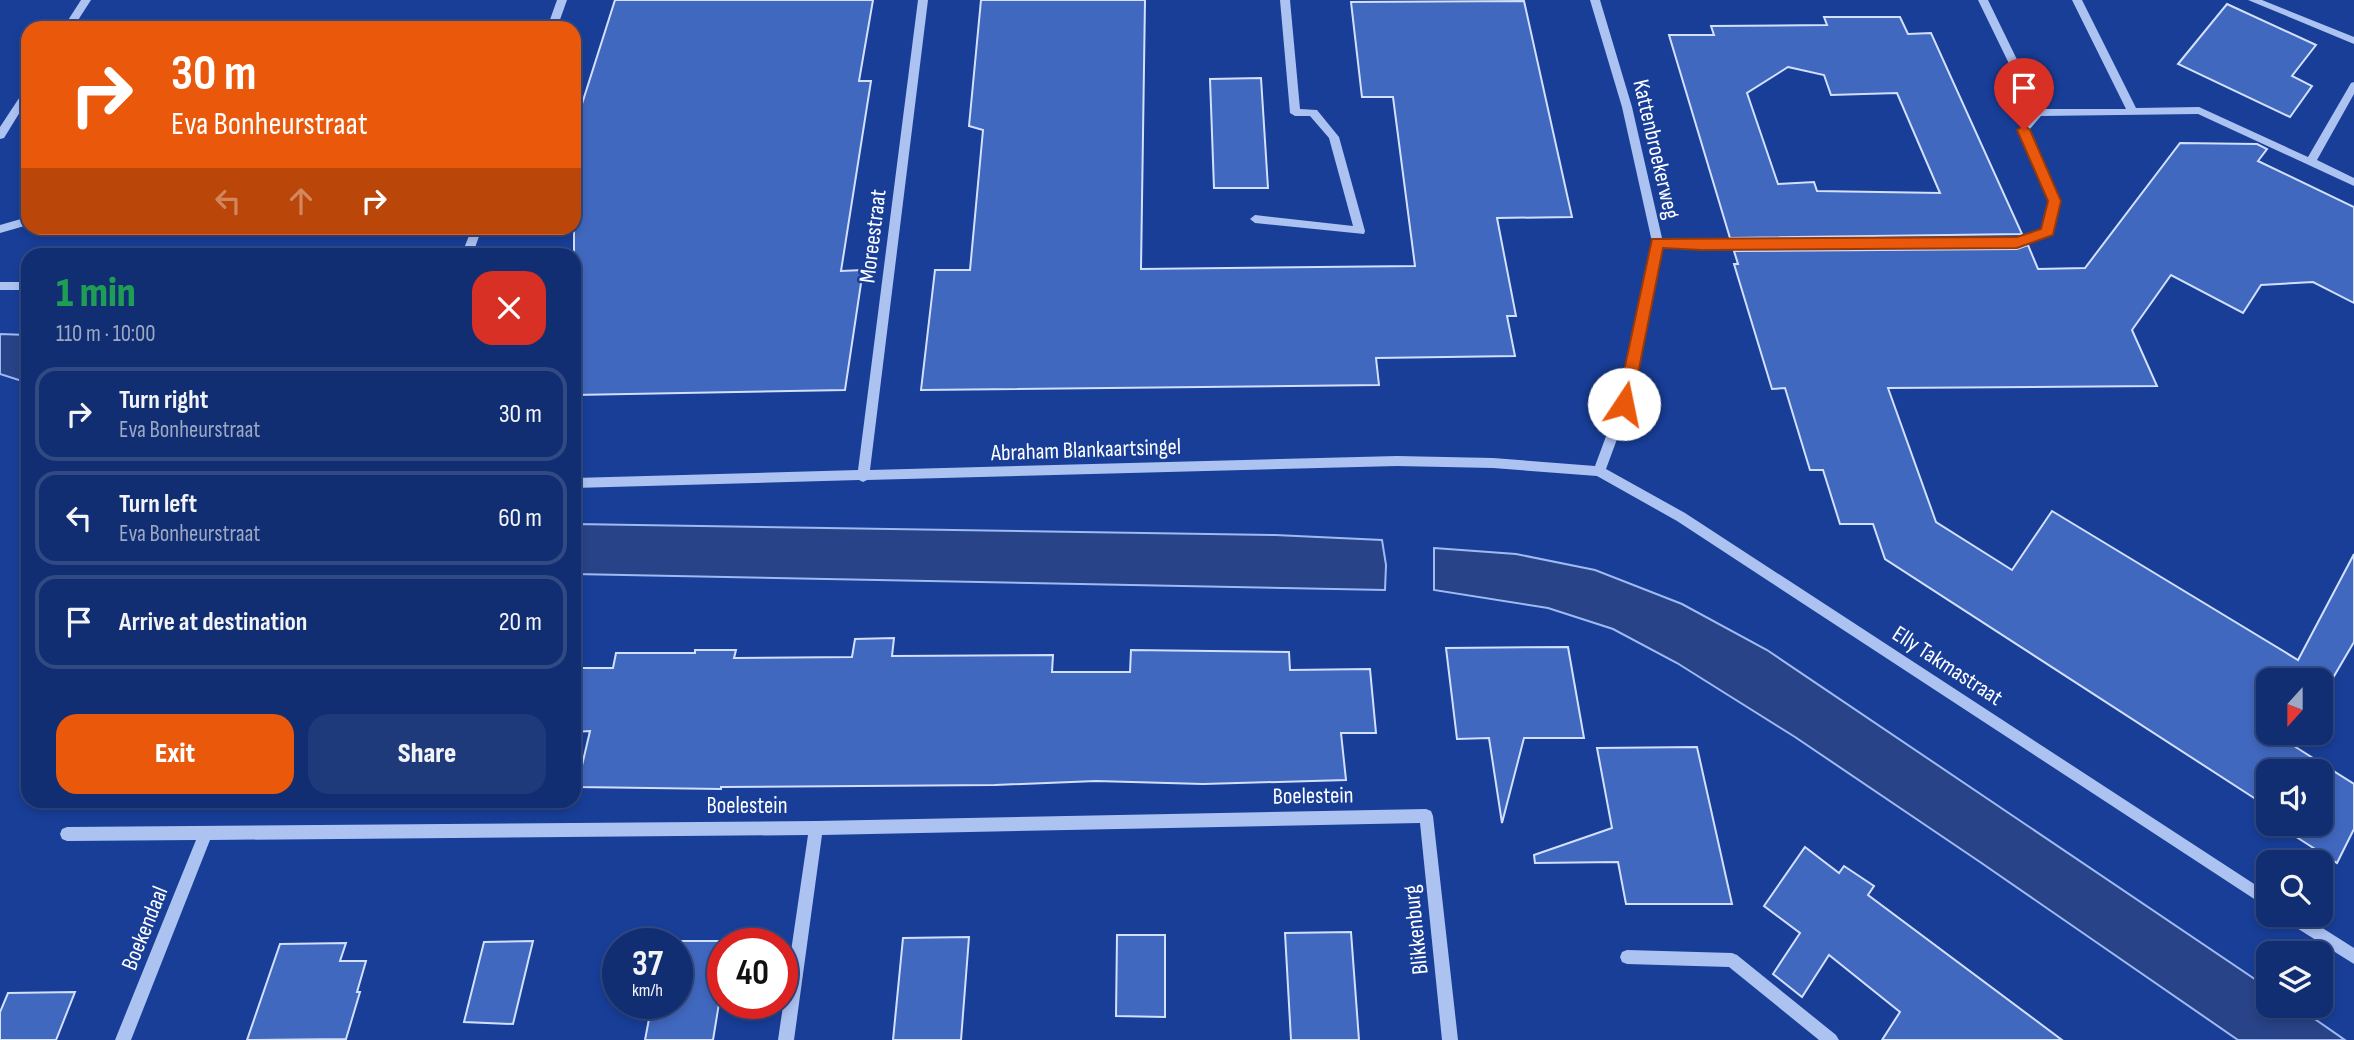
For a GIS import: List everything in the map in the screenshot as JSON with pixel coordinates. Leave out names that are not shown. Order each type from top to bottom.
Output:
[{"type":"street","points":[[72,21],[86,0]]},
{"type":"street","points":[[554,21],[562,0]]},
{"type":"street","name":"Moreestraat","points":[[863,477],[923,0]]},
{"type":"street","points":[[1255,219],[1360,231],[1334,137],[1313,113],[1295,113],[1285,0]]},
{"type":"street","name":"Kattenbroekerweg","points":[[1595,0],[1628,107],[1657,242],[1624,404],[1599,471]]},
{"type":"street","points":[[1983,0],[2038,113]]},
{"type":"street","points":[[2077,0],[2133,112]]},
{"type":"street","points":[[2253,0],[2354,41]]},
{"type":"street","points":[[2311,162],[2354,85]]},
{"type":"street","points":[[0,135],[21,102]]},
{"type":"street","points":[[1657,242],[1702,245],[2017,242],[2048,232],[2054,201],[2024,130],[2038,113],[2199,110],[2354,182]]},
{"type":"street","points":[[0,229],[21,223]]},
{"type":"street","points":[[0,286],[21,286]]},
{"type":"street","name":"Abraham Blankaartsingel","points":[[581,483],[1397,461],[1493,463],[1599,471]]},
{"type":"street","name":"Elly Takmastraat","points":[[1599,471],[1681,517],[2256,893]]},
{"type":"street","name":"Boelestein","points":[[67,834],[816,828],[1426,816]]},
{"type":"street","name":"Blikkenburg","points":[[1426,816],[1450,1040]]},
{"type":"street","points":[[786,1040],[816,828]]},
{"type":"street","name":"Boekendaal","points":[[123,1040],[206,832]]},
{"type":"street","points":[[2308,927],[2354,957]]},
{"type":"street","points":[[1627,957],[1732,960],[1831,1040]]},
{"type":"water","points":[[0,334],[21,335],[21,381],[0,374]]},
{"type":"water","points":[[581,524],[1275,535],[1382,540],[1386,565],[1385,590],[581,574]]},
{"type":"water","points":[[1434,548],[1516,554],[1595,570],[1682,604],[1767,650],[2256,980],[2256,1018],[2313,1018],[2345,1040],[2238,1040],[1795,737],[1677,663],[1613,629],[1548,608],[1434,590]]},
{"type":"building","points":[[615,0],[873,0],[859,81],[871,81],[841,271],[863,270],[845,390],[581,395],[581,248],[574,248],[574,235],[581,235],[581,107]]},
{"type":"building","points":[[981,0],[1145,0],[1141,269],[1415,266],[1393,97],[1362,97],[1351,2],[1524,1],[1572,217],[1497,218],[1516,316],[1507,316],[1515,356],[1376,358],[1379,385],[921,390],[935,270],[970,270],[983,130],[969,126]]},
{"type":"building","points":[[2227,4],[2316,45],[2292,76],[2312,86],[2290,117],[2178,64]]},
{"type":"building","points":[[1824,17],[1900,17],[1908,34],[1931,33],[2022,234],[1730,238],[1669,35],[1714,35],[1711,26],[1827,25]],"holes":[[[1788,67],[1824,75],[1831,95],[1897,93],[1940,193],[1817,191],[1814,182],[1778,184],[1747,93]]]},
{"type":"building","points":[[1261,78],[1268,188],[1214,188],[1210,79]]},
{"type":"building","points":[[2180,143],[2257,144],[2267,149],[2258,161],[2354,207],[2354,303],[2313,282],[2261,285],[2243,313],[2171,275],[2132,330],[2157,386],[1888,388],[1936,522],[2012,570],[2052,511],[2298,660],[2354,554],[2354,642],[2333,678],[2333,668],[2256,668],[2256,746],[2294,746],[2315,759],[2256,759],[2256,799],[1885,559],[1873,524],[1840,524],[1823,470],[1810,470],[1785,388],[1772,389],[1734,264],[1738,264],[1734,251],[2017,249],[2028,245],[2038,269],[2085,268]]},
{"type":"building","points":[[894,638],[892,656],[1053,655],[1052,672],[1130,672],[1131,650],[1289,652],[1290,670],[1370,669],[1376,733],[1341,733],[1346,780],[1203,784],[1096,781],[721,789],[581,787],[581,770],[590,731],[581,732],[581,668],[613,668],[616,653],[736,650],[734,658],[852,657],[855,639]]},
{"type":"building","points":[[1568,647],[1584,738],[1524,738],[1502,823],[1489,738],[1457,739],[1446,648]]},
{"type":"building","points":[[1697,747],[1732,904],[1626,904],[1618,862],[1535,863],[1534,855],[1612,828],[1597,748]]},
{"type":"building","points":[[2333,771],[2354,784],[2354,829],[2337,863],[2333,860],[2333,850],[2317,850],[2295,836],[2333,836]]},
{"type":"building","points":[[1805,847],[1839,873],[1844,866],[1874,886],[1868,895],[2062,1040],[1882,1040],[1900,1012],[1829,955],[1802,997],[1773,974],[1800,933],[1764,906]]},
{"type":"building","points":[[1351,932],[1359,1040],[1291,1040],[1285,933]]},
{"type":"building","points":[[1117,935],[1165,935],[1165,1017],[1116,1016]]},
{"type":"building","points":[[969,937],[961,1040],[893,1040],[903,938]]},
{"type":"building","points":[[533,941],[513,1024],[464,1022],[484,942]]},
{"type":"building","points":[[693,941],[707,941],[707,1019],[716,1019],[713,1040],[645,1040],[649,1019],[693,1019]]},
{"type":"building","points":[[346,943],[340,961],[366,961],[346,1039],[247,1040],[280,944]]},
{"type":"building","points":[[75,992],[56,1040],[0,1040],[0,1012],[8,993]]},
{"type":"route","points":[[1624,404],[1657,242],[1702,245],[2017,242],[2048,232],[2054,201],[2024,130]]}]
